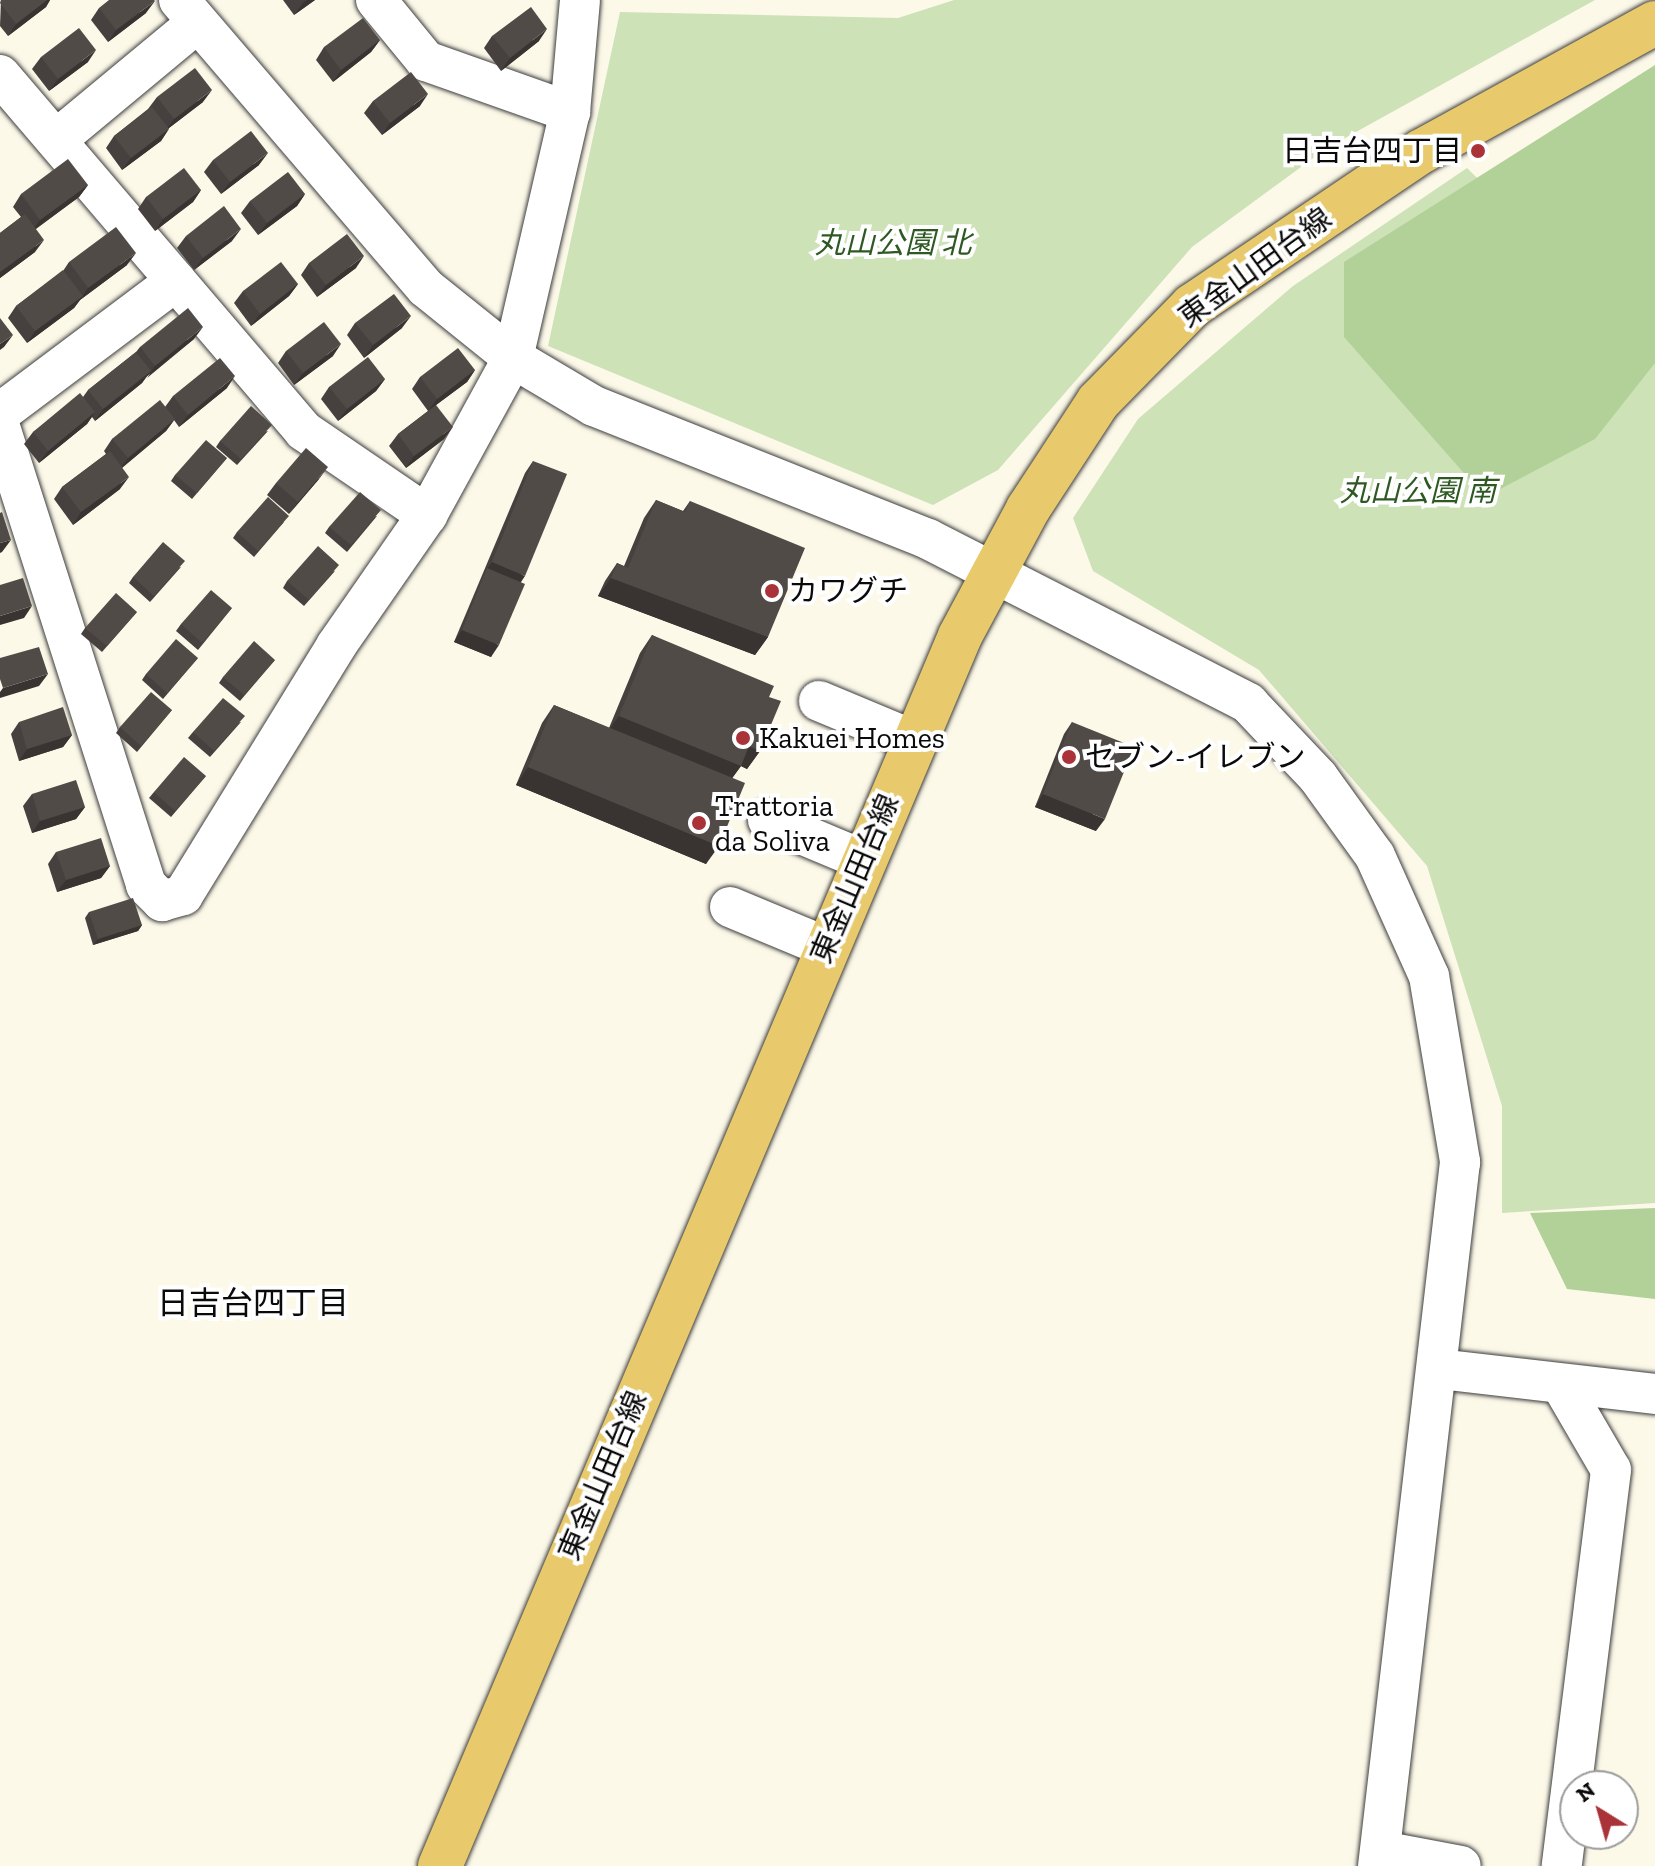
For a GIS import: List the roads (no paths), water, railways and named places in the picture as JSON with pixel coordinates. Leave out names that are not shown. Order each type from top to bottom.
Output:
[{"type":"main road","name":"東金山田台線","points":[[440,1866],[915,741],[994,570],[1098,402],[1192,306],[1422,151],[1655,23]]},
{"type":"street","points":[[376,0],[426,61],[570,112]]},
{"type":"street","points":[[0,427],[146,885],[162,901],[183,895],[336,646],[427,515],[513,358],[570,112],[580,0]]},
{"type":"street","points":[[56,140],[188,11],[426,288],[513,358],[594,406],[994,570],[1248,703],[1318,777],[1375,856],[1429,976],[1458,1123],[1439,1369],[1379,1859],[1461,1866]]},
{"type":"street","points":[[0,75],[304,431],[427,515]]},
{"type":"street","points":[[0,413],[176,281]]},
{"type":"street","points":[[819,701],[915,741]]},
{"type":"street","points":[[768,820],[863,860]]},
{"type":"street","points":[[730,907],[826,947]]},
{"type":"street","points":[[1439,1369],[1655,1394]]},
{"type":"street","points":[[1561,1384],[1611,1470],[1562,1866]]},
{"type":"place","name":"日吉台四丁目","points":[[1478,151]]},
{"type":"place","name":"カワグチ","points":[[772,591]]},
{"type":"place","name":"Kakuei Homes","points":[[743,738]]},
{"type":"place","name":"セブン-イレブン","points":[[1069,757]]},
{"type":"place","name":"Trattoria da Soliva","points":[[699,823]]},
{"type":"district","name":"日吉台四丁目","points":[[253,1303]]},
{"type":"park label","name":"丸山公園 北","points":[[893,243]]},
{"type":"park label","name":"丸山公園 南","points":[[1418,491]]}]
